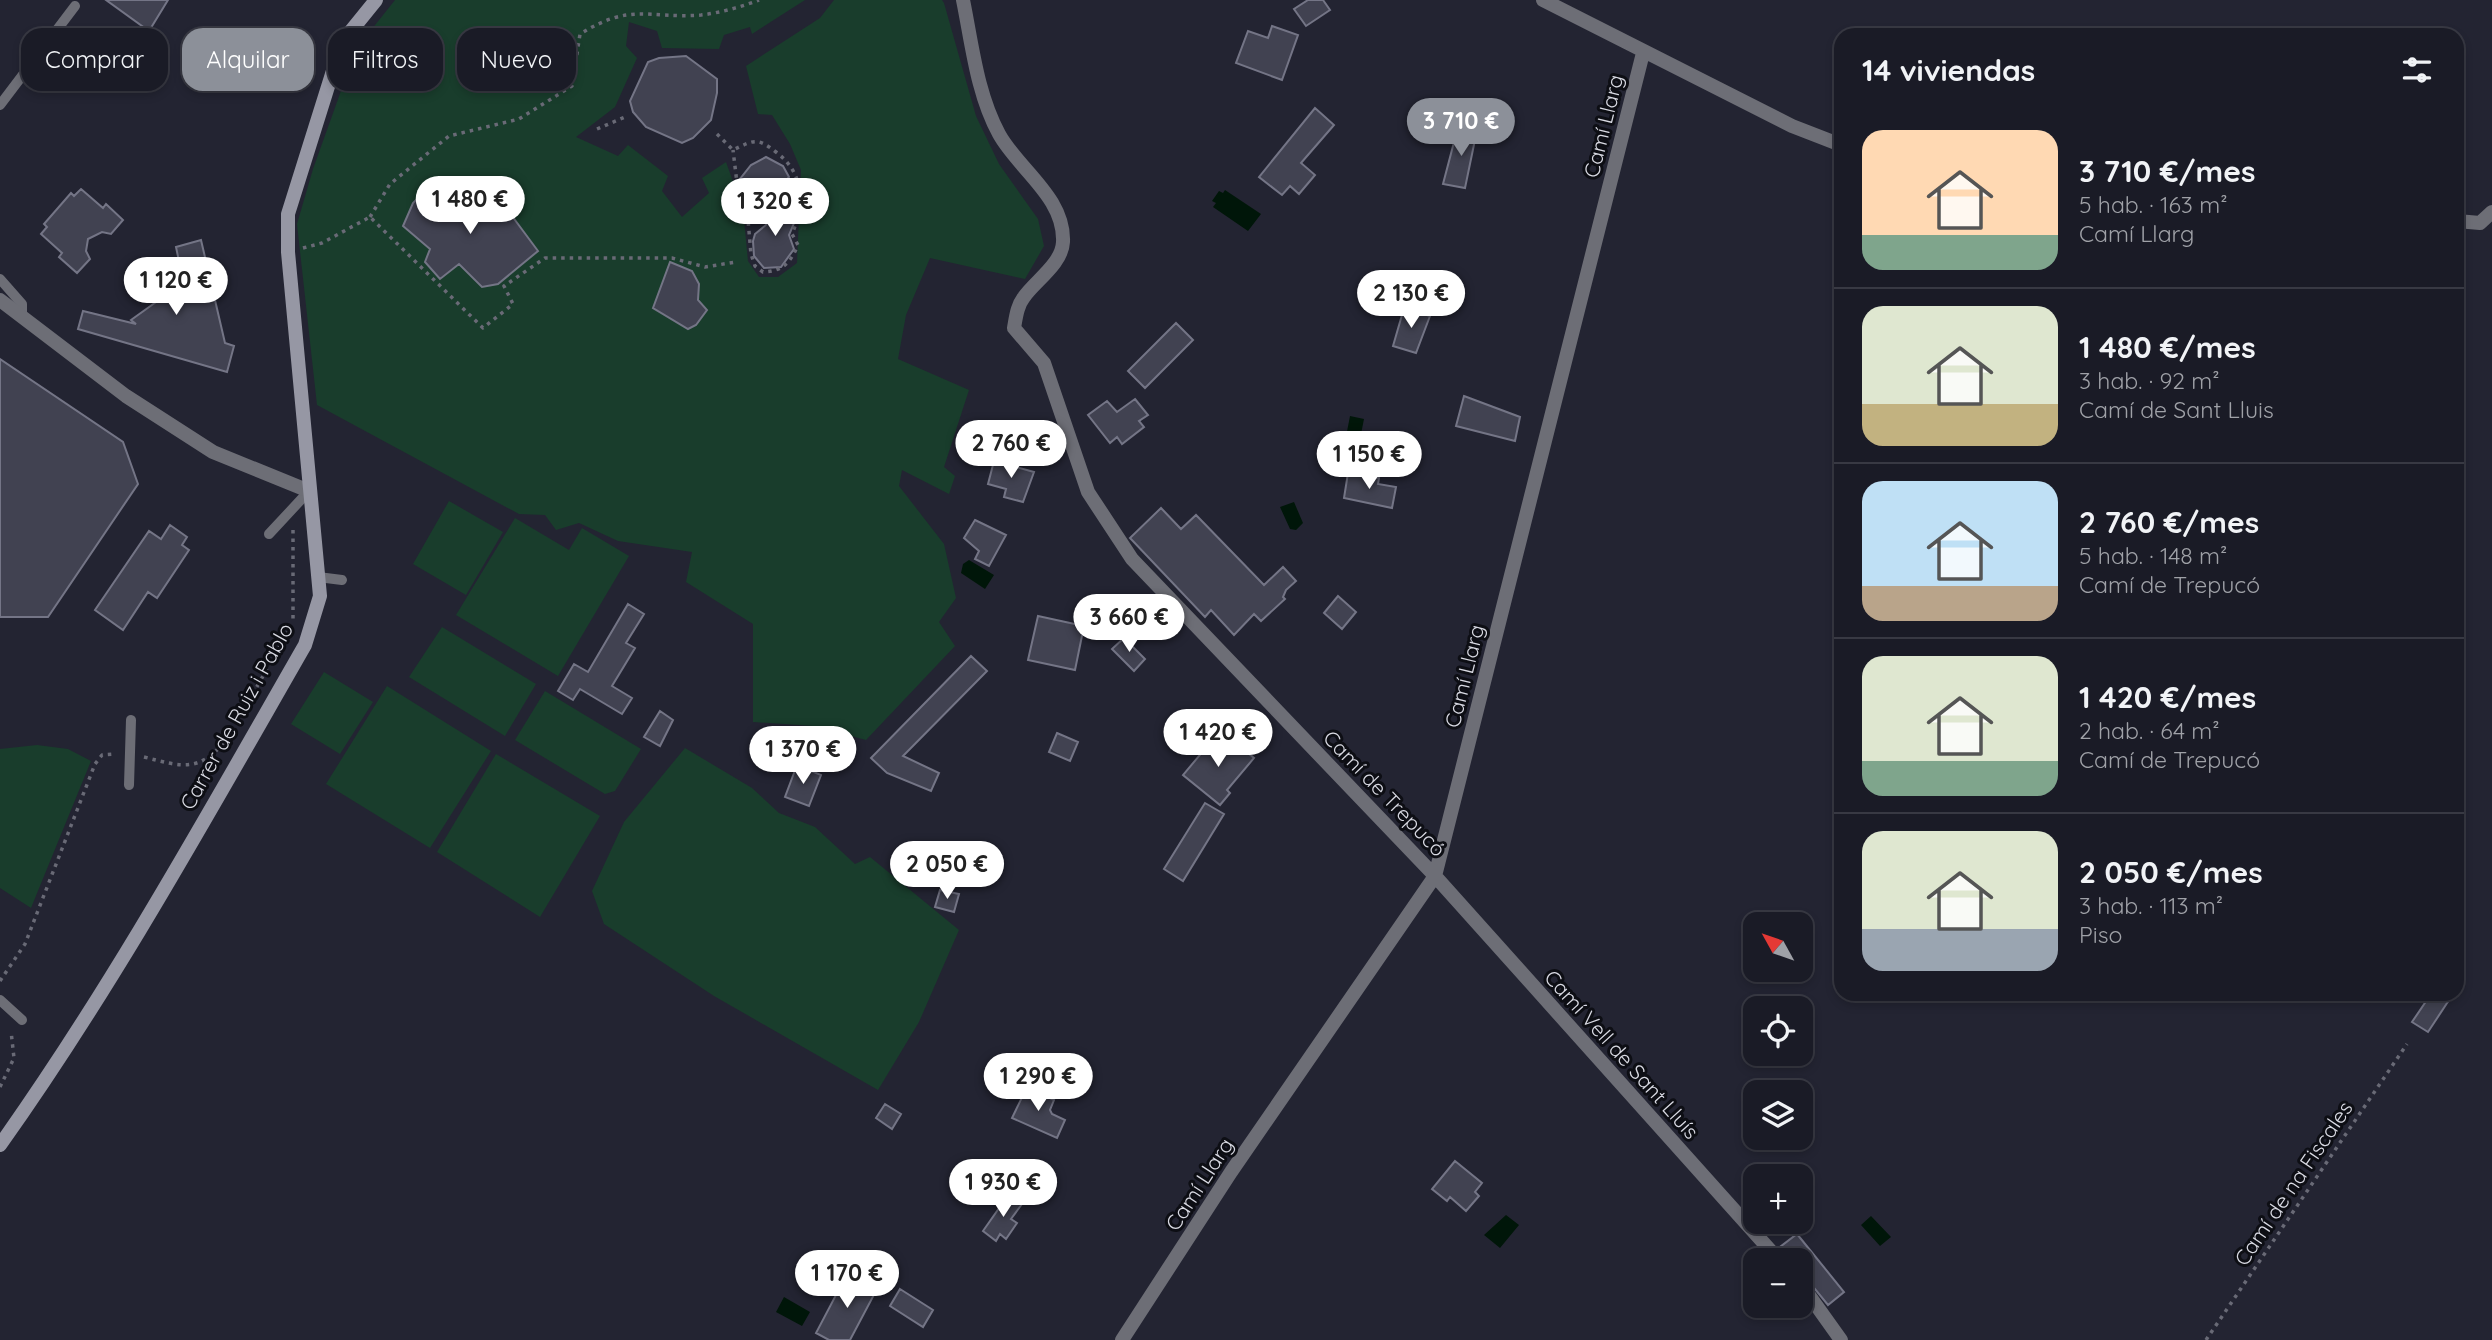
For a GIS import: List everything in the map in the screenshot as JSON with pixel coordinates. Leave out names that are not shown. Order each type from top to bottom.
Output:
[{"type":"street","name":"Carrer de Ruiz i Pablo","points":[[0,1145],[104,987],[305,645],[320,596],[288,252],[288,214],[342,43],[376,0]]},
{"type":"street","name":"Camí de Trepucó","points":[[963,0],[981,88],[999,134],[1054,204],[1061,224],[1063,244],[1044,277],[1024,297],[1014,327],[1044,363],[1088,492],[1132,559],[1434,876]]},
{"type":"street","name":"Camí Llarg","points":[[1122,1340],[1231,1172],[1434,876],[1643,53],[1543,0]]},
{"type":"street","points":[[1643,53],[1792,126],[1834,142]]},
{"type":"street","points":[[2464,222],[2480,223],[2492,212]]},
{"type":"street","points":[[0,300],[126,396],[213,452],[310,496]]},
{"type":"street","name":"Camí Vell de Sant Lluís","points":[[1434,876],[1768,1248]]},
{"type":"street","points":[[1813,1301],[1841,1340]]},
{"type":"lane","points":[[0,105],[75,6]]},
{"type":"lane","points":[[0,279],[22,304],[22,318]]},
{"type":"lane","points":[[269,534],[310,496]]},
{"type":"lane","points":[[318,577],[342,580]]},
{"type":"lane","points":[[129,785],[131,720]]},
{"type":"lane","points":[[0,1000],[22,1020]]},
{"type":"path","points":[[288,252],[322,243],[370,217],[390,184],[449,136],[519,119],[572,86],[580,34],[601,20],[633,12],[701,15],[759,0]]},
{"type":"path","points":[[597,129],[625,117]]},
{"type":"path","points":[[717,134],[733,150],[737,183],[746,197],[751,254],[755,267],[763,272],[778,271],[791,260],[798,245],[792,234],[799,218],[798,173],[788,160],[765,142],[751,141],[733,150]]},
{"type":"path","points":[[370,217],[483,328],[513,304],[503,286],[545,258],[672,258],[705,267],[736,262]]},
{"type":"path","points":[[0,981],[25,944],[95,764],[102,755],[128,754],[181,766],[201,764],[227,739],[293,623],[293,525],[310,496]]},
{"type":"path","points":[[0,1087],[14,1058],[11,1031],[5,1025]]},
{"type":"path","name":"Camí de na Fiscales","points":[[2206,1340],[2407,1044]]},
{"type":"green space","points":[[395,0],[805,0],[752,34],[750,27],[724,35],[719,49],[662,48],[657,31],[629,22],[626,46],[637,58],[615,107],[576,137],[618,156],[628,145],[668,176],[662,191],[682,217],[709,193],[702,178],[726,162],[743,209],[748,261],[759,277],[778,277],[797,263],[801,170],[790,144],[772,115],[758,114],[746,66],[820,18],[834,0],[942,0],[976,116],[999,164],[1038,219],[1044,246],[1025,279],[930,258],[906,315],[898,359],[969,390],[944,467],[955,476],[949,494],[902,470],[899,486],[944,544],[956,598],[939,622],[955,646],[866,740],[813,726],[753,722],[753,624],[686,582],[692,552],[618,541],[579,523],[556,530],[545,515],[519,514],[317,405],[297,224],[341,91],[443,91],[443,28],[373,28]]},
{"type":"green space","points":[[449,501],[503,532],[466,595],[413,564]]},
{"type":"green space","points":[[515,518],[569,550],[582,528],[629,556],[558,676],[456,615]]},
{"type":"green space","points":[[442,627],[536,684],[505,736],[409,677]]},
{"type":"green space","points":[[324,672],[373,702],[340,754],[291,724]]},
{"type":"green space","points":[[387,686],[491,751],[430,848],[326,784]]},
{"type":"green space","points":[[545,691],[641,749],[615,791],[605,794],[515,740]]},
{"type":"green space","points":[[37,745],[68,749],[91,761],[31,908],[0,888],[0,749]]},
{"type":"green space","points":[[685,748],[752,788],[779,813],[815,827],[855,864],[870,857],[959,930],[919,1022],[878,1090],[714,996],[604,924],[592,891],[624,822]]},
{"type":"green space","points":[[496,754],[600,816],[540,917],[437,852]]},
{"type":"shaded area","points":[[1225,190],[1261,214],[1248,231],[1213,207],[1216,203],[1212,201],[1219,191],[1223,193]]},
{"type":"shaded area","points":[[1350,416],[1364,419],[1359,444],[1354,447],[1345,442]]},
{"type":"shaded area","points":[[1294,502],[1303,523],[1296,530],[1290,529],[1280,507]]},
{"type":"shaded area","points":[[969,560],[994,575],[985,589],[961,573],[963,564]]},
{"type":"shaded area","points":[[1506,1215],[1519,1225],[1500,1248],[1484,1235]]},
{"type":"shaded area","points":[[1871,1216],[1891,1237],[1880,1246],[1861,1225]]},
{"type":"shaded area","points":[[784,1297],[810,1312],[802,1326],[776,1312]]},
{"type":"building","points":[[106,0],[168,0],[151,28],[145,28]]},
{"type":"building","points":[[1308,0],[1323,0],[1330,10],[1306,26],[1294,9]]},
{"type":"building","points":[[1272,26],[1298,35],[1282,80],[1236,63],[1248,31],[1268,38]]},
{"type":"building","points":[[686,56],[717,79],[717,93],[711,120],[693,138],[682,143],[646,127],[633,112],[630,101],[648,62],[659,58]]},
{"type":"building","points":[[1315,108],[1334,125],[1301,163],[1315,175],[1299,194],[1290,186],[1282,195],[1259,177]]},
{"type":"building","points":[[1458,127],[1477,130],[1465,188],[1443,184]]},
{"type":"building","points":[[766,157],[783,166],[789,177],[767,204],[744,189],[740,179],[751,165]]},
{"type":"building","points":[[486,181],[538,251],[498,284],[482,287],[459,264],[440,279],[425,262],[430,249],[403,226],[413,203],[423,193],[454,206]]},
{"type":"building","points":[[81,189],[103,208],[106,204],[123,220],[111,234],[102,232],[88,239],[86,251],[90,259],[77,273],[59,257],[62,253],[41,234],[47,227],[44,224],[71,193],[74,196]]},
{"type":"building","points":[[774,201],[797,216],[789,235],[794,249],[781,267],[764,268],[754,256],[753,241],[755,234],[766,225]]},
{"type":"building","points":[[201,240],[225,343],[234,346],[227,372],[78,329],[83,311],[136,324],[131,320],[156,302],[180,266],[176,247]]},
{"type":"building","points":[[670,262],[692,271],[699,284],[698,300],[707,310],[696,325],[688,329],[653,308]]},
{"type":"building","points":[[1404,308],[1430,316],[1416,353],[1393,346]]},
{"type":"building","points":[[1176,323],[1193,340],[1145,388],[1128,371]]},
{"type":"building","points":[[0,359],[123,442],[138,484],[48,617],[0,617]]},
{"type":"building","points":[[1464,396],[1520,417],[1515,441],[1456,426]]},
{"type":"building","points":[[1135,399],[1148,415],[1139,421],[1144,427],[1122,444],[1117,437],[1110,443],[1088,415],[1107,401],[1117,412]]},
{"type":"building","points":[[994,461],[1034,472],[1023,502],[1004,497],[1006,489],[988,484]]},
{"type":"building","points":[[1348,473],[1379,478],[1378,484],[1396,487],[1392,508],[1344,498]]},
{"type":"building","points":[[1161,508],[1181,529],[1196,515],[1264,585],[1283,567],[1296,581],[1286,590],[1283,597],[1285,599],[1261,621],[1254,614],[1234,635],[1211,610],[1205,617],[1130,538]]},
{"type":"building","points":[[975,520],[1006,535],[989,566],[975,559],[979,551],[964,538]]},
{"type":"building","points":[[170,525],[187,537],[182,545],[189,550],[157,598],[148,592],[123,630],[95,610],[149,531],[161,539]]},
{"type":"building","points":[[1338,596],[1356,612],[1342,629],[1324,613]]},
{"type":"building","points":[[628,604],[644,614],[626,643],[635,648],[612,686],[632,698],[622,714],[580,689],[573,700],[558,691],[574,664],[588,672]]},
{"type":"building","points":[[1038,616],[1084,626],[1075,670],[1028,660]]},
{"type":"building","points":[[1124,638],[1145,659],[1134,671],[1112,649]]},
{"type":"building","points":[[971,656],[987,671],[903,756],[939,773],[931,791],[887,773],[871,758]]},
{"type":"building","points":[[660,711],[673,720],[660,746],[644,737]]},
{"type":"building","points":[[1057,733],[1078,742],[1070,761],[1049,752]]},
{"type":"building","points":[[1215,737],[1233,749],[1237,744],[1254,758],[1227,790],[1230,793],[1220,805],[1183,775]]},
{"type":"building","points":[[797,765],[821,775],[809,806],[785,797]]},
{"type":"building","points":[[1205,803],[1224,814],[1183,881],[1164,869]]},
{"type":"building","points":[[940,890],[959,894],[954,912],[935,907]]},
{"type":"building","points":[[2426,1001],[2448,1001],[2428,1032],[2412,1022]]},
{"type":"building","points":[[1036,1060],[1050,1070],[1039,1086],[1025,1076]]},
{"type":"building","points":[[1027,1087],[1054,1100],[1050,1110],[1052,1114],[1065,1120],[1057,1138],[1012,1118]]},
{"type":"building","points":[[885,1104],[901,1114],[892,1129],[876,1118]]},
{"type":"building","points":[[1455,1161],[1482,1183],[1475,1192],[1479,1196],[1466,1211],[1450,1197],[1447,1201],[1432,1189]]},
{"type":"building","points":[[1009,1194],[1022,1204],[1011,1219],[1017,1223],[1006,1239],[1000,1234],[996,1241],[983,1231]]},
{"type":"building","points":[[1797,1234],[1808,1248],[1781,1248]]},
{"type":"building","points":[[1813,1254],[1844,1292],[1828,1305],[1813,1287]]},
{"type":"building","points":[[847,1274],[877,1289],[850,1340],[829,1340],[816,1333]]},
{"type":"building","points":[[900,1289],[933,1310],[923,1327],[890,1306]]}]
